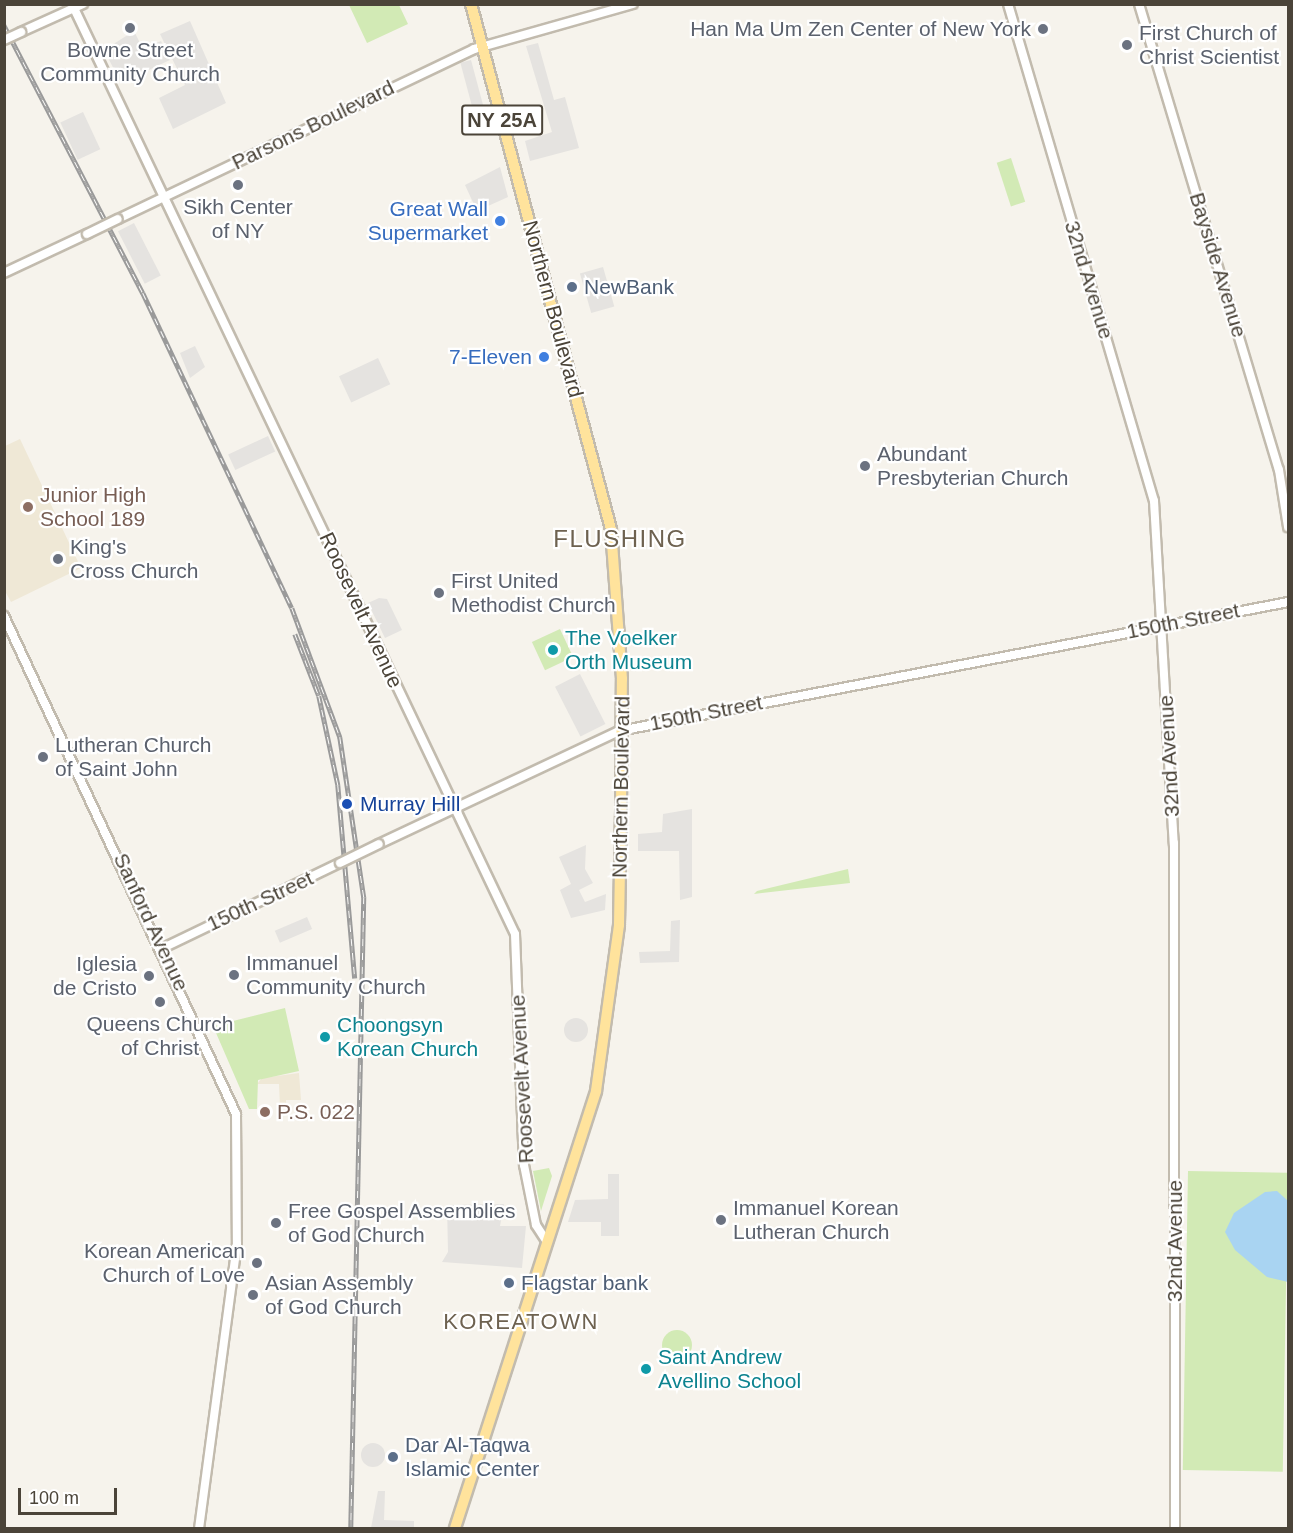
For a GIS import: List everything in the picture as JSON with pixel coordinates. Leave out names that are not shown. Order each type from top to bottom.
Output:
[{"type":"main road","name":"Northern Boulevard","points":[[455,1528],[597,1082],[619,925],[622,730],[611,529],[471,4]]},
{"type":"street","points":[[4,40],[83,4]]},
{"type":"street","name":"Parsons Boulevard","points":[[4,273],[482,46],[633,4]]},
{"type":"street","name":"32nd Avenue","points":[[1008,4],[1152,483],[1174,843],[1175,1528]]},
{"type":"street","name":"Bayside Avenue","points":[[1139,4],[1279,470],[1288,527]]},
{"type":"street","name":"Roosevelt Avenue","points":[[73,7],[515,934],[518,1083],[524,1165],[536,1225],[547,1242]]},
{"type":"street","name":"150th Street","points":[[163,948],[622,730],[1288,602]]},
{"type":"street","name":"Sanford Avenue","points":[[4,616],[163,948],[236,1114],[237,1244],[198,1528]]},
{"type":"shaded area","points":[[190,21],[226,103],[173,129],[159,98],[185,85],[160,34]]},
{"type":"shaded area","points":[[134,31],[143,49],[161,41],[170,60],[121,83],[104,50]]},
{"type":"shaded area","points":[[538,43],[554,100],[565,97],[579,148],[530,161],[525,141],[552,132],[526,46]]},
{"type":"shaded area","points":[[471,60],[485,113],[475,116],[460,63]]},
{"type":"shaded area","points":[[83,112],[100,149],[78,160],[60,123]]},
{"type":"shaded area","points":[[500,167],[508,197],[477,211],[465,185]]},
{"type":"shaded area","points":[[134,223],[161,276],[145,284],[118,231]]},
{"type":"shaded area","points":[[603,267],[614,306],[591,313],[580,274]]},
{"type":"shaded area","points":[[195,346],[205,367],[190,378],[180,353]]},
{"type":"shaded area","points":[[378,358],[390,384],[351,402],[339,376]]},
{"type":"shaded area","points":[[268,436],[275,451],[235,470],[228,455]]},
{"type":"shaded area","name":"Junior High School 189","points":[[20,439],[81,568],[11,602],[4,589],[5,446]]},
{"type":"shaded area","points":[[379,598],[387,599],[402,630],[385,638],[368,603]]},
{"type":"shaded area","points":[[580,674],[605,724],[580,737],[555,687]]},
{"type":"shaded area","points":[[692,809],[692,897],[680,900],[679,851],[638,851],[638,834],[662,832],[663,814]]},
{"type":"shaded area","points":[[586,845],[585,869],[593,883],[579,890],[585,902],[606,894],[605,910],[571,918],[560,890],[571,884],[559,857]]},
{"type":"shaded area","points":[[307,917],[312,929],[280,943],[275,931]]},
{"type":"shaded area","points":[[680,920],[679,962],[640,963],[639,952],[670,951],[671,921]]},
{"type":"shaded area","points":[[576,1018],[581,1019],[587,1025],[587,1035],[581,1041],[576,1042],[571,1041],[565,1035],[564,1030],[565,1025],[571,1019]]},
{"type":"shaded area","points":[[299,1073],[301,1100],[286,1100],[286,1107],[280,1107],[279,1084],[257,1084],[262,1078]]},
{"type":"shaded area","points":[[608,1174],[619,1174],[619,1236],[601,1236],[601,1222],[568,1222],[575,1200],[608,1199]]},
{"type":"shaded area","points":[[504,1204],[500,1226],[526,1226],[522,1268],[442,1262],[448,1252],[447,1205]]},
{"type":"shaded area","points":[[373,1443],[378,1444],[384,1450],[384,1460],[378,1466],[373,1467],[368,1466],[362,1460],[361,1455],[362,1450],[368,1444]]},
{"type":"shaded area","points":[[378,1491],[385,1491],[384,1520],[414,1521],[414,1528],[371,1528]]},
{"type":"green space","points":[[349,5],[399,5],[408,24],[367,43]]},
{"type":"green space","points":[[1011,158],[1025,202],[1011,206],[997,163]]},
{"type":"green space","name":"The Voelker Orth Museum","points":[[560,629],[573,657],[545,670],[532,642]]},
{"type":"green space","points":[[848,869],[850,883],[754,894],[757,891]]},
{"type":"green space","points":[[285,1008],[299,1071],[258,1080],[257,1109],[249,1109],[213,1026]]},
{"type":"green space","points":[[549,1168],[552,1176],[541,1211],[533,1171]]},
{"type":"green space","points":[[1188,1171],[1288,1173],[1283,1472],[1183,1470]]},
{"type":"green space","points":[[677,1330],[688,1334],[692,1345],[688,1356],[677,1360],[666,1356],[662,1345],[666,1334]]},
{"type":"water","points":[[1277,1191],[1288,1201],[1288,1282],[1267,1277],[1235,1250],[1225,1232],[1234,1213],[1265,1192]]},
{"type":"railway","points":[[4,25],[143,293],[292,608],[340,737],[364,897],[351,1528]]},
{"type":"railway","points":[[295,634],[319,696],[338,785],[355,978]]},
{"type":"place","name":"Bowne Street Community Church","points":[[130,28]]},
{"type":"place","name":"Han Ma Um Zen Center of New York","points":[[1043,29]]},
{"type":"place","name":"First Church of Christ Scientist","points":[[1127,45]]},
{"type":"place","name":"Sikh Center of NY","points":[[238,185]]},
{"type":"place","name":"Great Wall Supermarket","points":[[500,221]]},
{"type":"place","name":"NewBank","points":[[572,287]]},
{"type":"place","name":"7-Eleven","points":[[544,357]]},
{"type":"place","name":"Abundant Presbyterian Church","points":[[865,466]]},
{"type":"place","name":"Junior High School 189","points":[[28,507]]},
{"type":"place","name":"King's Cross Church","points":[[58,559]]},
{"type":"place","name":"First United Methodist Church","points":[[439,593]]},
{"type":"place","name":"The Voelker Orth Museum","points":[[553,650]]},
{"type":"place","name":"Lutheran Church of Saint John","points":[[43,757]]},
{"type":"place","name":"Murray Hill","points":[[347,804]]},
{"type":"place","name":"Immanuel Community Church","points":[[234,975]]},
{"type":"place","name":"Iglesia de Cristo","points":[[149,976]]},
{"type":"place","name":"Queens Church of Christ","points":[[160,1002]]},
{"type":"place","name":"Choongsyn Korean Church","points":[[325,1037]]},
{"type":"place","name":"P.S. 022","points":[[265,1112]]},
{"type":"place","name":"Immanuel Korean Lutheran Church","points":[[721,1220]]},
{"type":"place","name":"Free Gospel Assemblies of God Church","points":[[276,1223]]},
{"type":"place","name":"Korean American Church of Love","points":[[257,1263]]},
{"type":"place","name":"Flagstar bank","points":[[509,1283]]},
{"type":"place","name":"Asian Assembly of God Church","points":[[253,1295]]},
{"type":"place","name":"Saint Andrew Avellino School","points":[[646,1369]]},
{"type":"place","name":"Dar Al-Taqwa Islamic Center","points":[[393,1457]]},
{"type":"district","name":"FLUSHING","points":[[620,539]]},
{"type":"district","name":"KOREATOWN","points":[[521,1322]]}]
